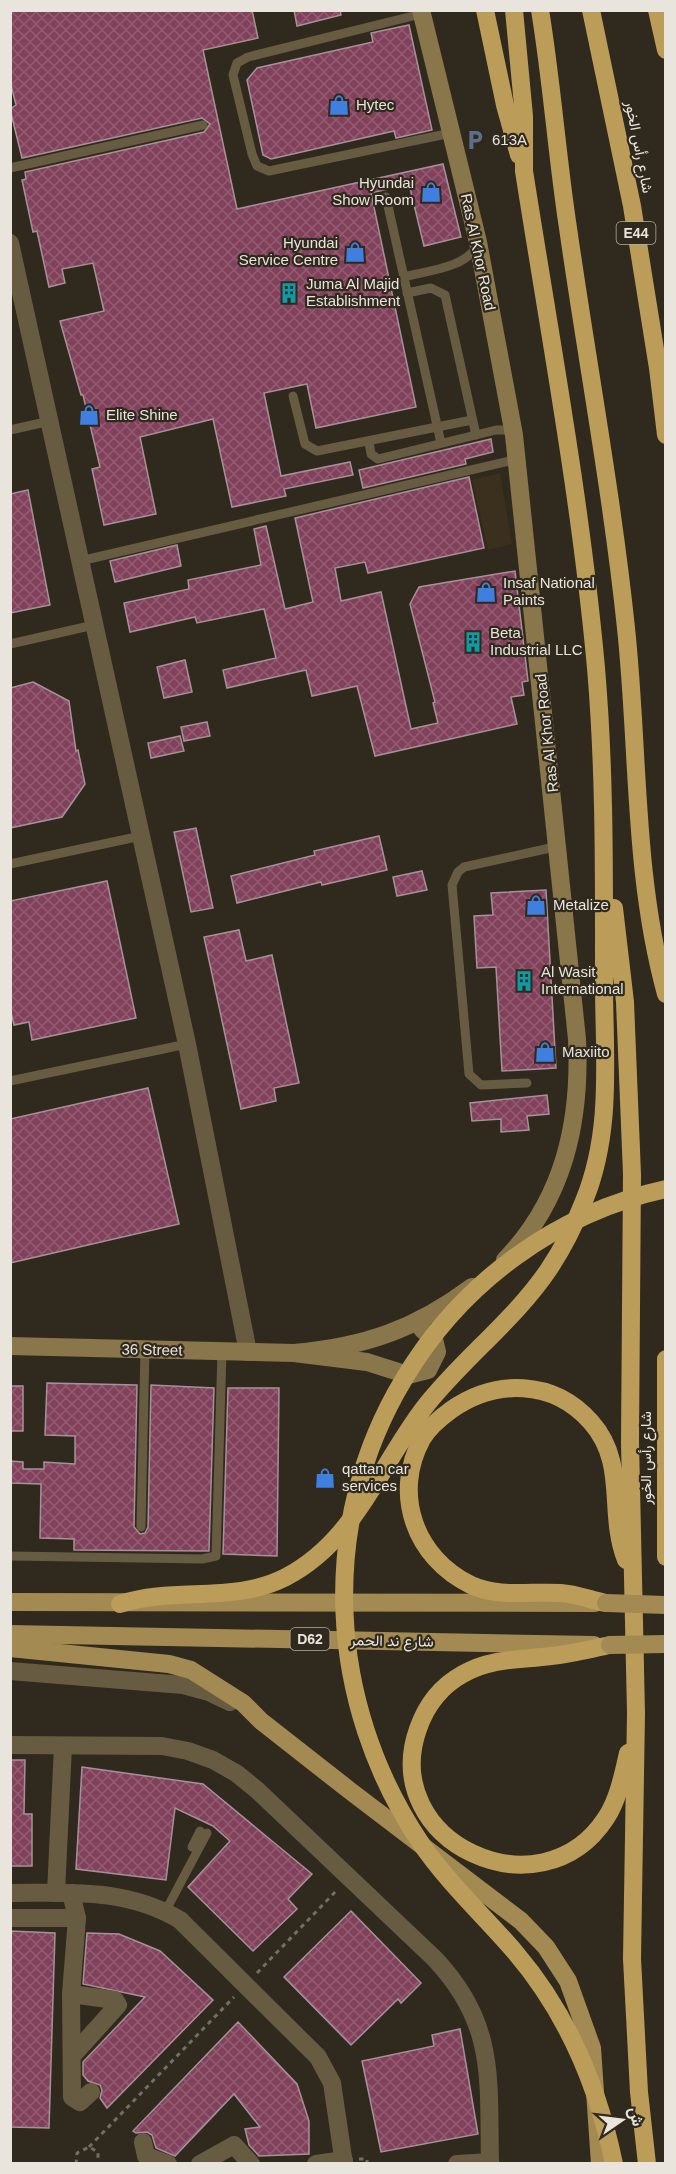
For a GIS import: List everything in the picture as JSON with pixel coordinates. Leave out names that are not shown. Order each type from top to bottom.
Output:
[{"type":"highway","points":[[120,1604],[169,1595],[242,1593],[281,1580],[316,1559],[354,1519],[398,1445],[432,1398],[547,1271],[585,1200],[601,1145],[605,1113],[606,849],[600,729],[590,607],[524,171],[505,105],[485,10]]},
{"type":"highway","points":[[514,10],[524,116],[524,171]]},
{"type":"highway","points":[[540,10],[567,227],[615,540],[633,712],[642,876],[648,918],[666,994]]},
{"type":"highway","name":"شارع رأس الخور","points":[[591,10],[632,206],[666,435]]},
{"type":"highway","points":[[657,10],[666,50]]},
{"type":"highway","points":[[606,849],[622,965],[632,1174],[630,1442],[636,1713],[632,1959],[639,2092],[647,2163]]},
{"type":"highway","points":[[614,2163],[592,2084],[553,2004],[517,1955],[422,1845],[387,1784],[365,1727],[351,1670],[344,1613],[344,1560],[357,1485],[374,1437],[412,1365],[449,1317],[487,1279],[548,1235],[598,1210],[666,1189]]},
{"type":"highway","name":"شارع رأس الخور","points":[[666,1359],[666,1557]]},
{"type":"highway","points":[[606,1604],[562,1593],[505,1593],[471,1585],[427,1551],[411,1514],[409,1485],[415,1458],[423,1438],[432,1426],[468,1398],[489,1390],[523,1387],[548,1393],[570,1404],[591,1422],[612,1457],[620,1541],[633,1574]]},
{"type":"highway","points":[[610,1645],[562,1655],[490,1663],[462,1674],[449,1683],[429,1706],[416,1735],[412,1764],[416,1791],[425,1809],[444,1834],[478,1858],[492,1862],[520,1864],[559,1857],[582,1845],[607,1818],[615,1801],[636,1713]]},
{"type":"main road","points":[[10,1602],[666,1605]]},
{"type":"main road","name":"شارع ند الحمر","points":[[10,1634],[610,1645],[666,1644]]},
{"type":"main road","points":[[10,1648],[169,1664],[191,1670],[227,1691],[261,1721],[521,1921],[546,1947],[568,1981],[592,2048],[600,2163]]},
{"type":"street","name":"Ras Al Khor Road","points":[[294,1353],[349,1347],[411,1326],[468,1290],[514,1250],[538,1219],[566,1157],[576,1111],[578,1062],[559,846],[518,459],[478,242],[421,12]]},
{"type":"street","points":[[10,243],[187,1044],[248,1352]]},
{"type":"street","points":[[294,1353],[367,1362],[415,1376],[433,1365],[436,1345],[429,1334],[411,1326]]},
{"type":"street","name":"36 Street","points":[[10,1346],[294,1353]]},
{"type":"street","points":[[10,1671],[197,1688],[221,1697],[261,1721]]},
{"type":"street","points":[[10,1745],[162,1746],[188,1751],[213,1760],[236,1773],[257,1790],[435,1959],[468,2001],[479,2025],[486,2051],[490,2163],[457,2163]]},
{"type":"street","points":[[63,1746],[64,1893],[77,1918],[71,1994],[74,2100],[83,2101],[91,2092]]},
{"type":"street","points":[[10,1893],[120,1896],[164,1910],[197,1934],[310,2046],[326,2070],[332,2083],[344,2162],[316,2163]]},
{"type":"street","points":[[10,1918],[77,1918]]},
{"type":"street","points":[[71,1994],[115,2000],[118,2005],[72,2056]]},
{"type":"street","points":[[143,2142],[146,2156],[168,2163]]},
{"type":"street","points":[[200,2163],[234,2145],[248,2162]]},
{"type":"lane","points":[[421,12],[248,57],[237,63],[233,75],[252,154],[257,166],[269,171],[451,132]]},
{"type":"lane","points":[[10,168],[203,124]]},
{"type":"lane","points":[[386,196],[441,443]]},
{"type":"lane","points":[[404,277],[460,262],[471,254],[478,242]]},
{"type":"lane","points":[[407,293],[430,288],[446,295],[476,435]]},
{"type":"lane","points":[[293,396],[302,437],[310,449],[324,451],[472,420]]},
{"type":"lane","points":[[10,430],[50,421]]},
{"type":"lane","points":[[369,442],[371,454],[378,459],[501,429],[514,435]]},
{"type":"lane","points":[[80,561],[518,459]]},
{"type":"lane","points":[[10,644],[94,625]]},
{"type":"lane","points":[[10,864],[141,836]]},
{"type":"lane","points":[[527,1083],[481,1085],[469,1074],[452,885],[458,872],[464,867],[559,846]]},
{"type":"lane","points":[[10,1081],[187,1044]]},
{"type":"lane","points":[[141,1527],[145,1349]]},
{"type":"lane","points":[[10,1556],[202,1559],[216,1556],[222,1351]]},
{"type":"lane","points":[[164,1910],[203,1832]]},
{"type":"path","points":[[76,2163],[77,2153],[89,2147],[349,1878]]},
{"type":"path","points":[[89,2147],[98,2152],[98,2163]]},
{"type":"shaded area","points":[[500,473],[512,544],[488,550],[472,480]]},
{"type":"building","points":[[10,10],[252,10],[258,38],[203,50],[237,209],[443,164],[461,237],[424,246],[409,184],[371,193],[416,407],[316,428],[307,384],[264,393],[281,476],[350,462],[353,475],[284,489],[286,496],[232,507],[213,419],[140,437],[156,514],[104,525],[92,469],[100,467],[83,395],[81,395],[60,321],[104,311],[93,263],[62,269],[65,283],[49,287],[37,231],[33,232],[22,180],[26,179],[25,172],[204,132],[210,124],[202,118],[22,158],[10,109],[16,105],[10,81]]},
{"type":"building","points":[[294,10],[340,10],[341,15],[297,26]]},
{"type":"building","name":"Hytec","points":[[409,25],[432,130],[396,138],[394,131],[271,159],[263,155],[247,80],[257,68],[373,42],[371,33]]},
{"type":"building","points":[[491,439],[493,452],[465,459],[466,464],[363,488],[359,470]]},
{"type":"building","points":[[469,477],[484,548],[368,573],[365,562],[335,568],[341,601],[381,592],[411,729],[438,723],[433,703],[435,702],[410,604],[419,587],[515,571],[528,681],[522,682],[524,695],[511,697],[517,724],[375,756],[357,686],[312,696],[306,670],[227,688],[223,670],[276,658],[264,609],[197,623],[195,617],[130,632],[124,603],[189,589],[188,580],[261,565],[254,529],[266,526],[285,609],[313,602],[295,518]]},
{"type":"building","points":[[28,490],[50,605],[10,613],[10,494]]},
{"type":"building","points":[[177,545],[181,566],[115,582],[110,561]]},
{"type":"building","points":[[185,660],[192,692],[164,698],[157,667]]},
{"type":"building","points":[[33,682],[69,701],[76,751],[78,750],[85,784],[62,817],[10,828],[10,688]]},
{"type":"building","points":[[207,722],[210,736],[184,741],[181,727]]},
{"type":"building","points":[[180,736],[184,751],[151,758],[148,743]]},
{"type":"building","points":[[196,828],[213,908],[191,912],[174,832]]},
{"type":"building","points":[[379,836],[387,870],[322,885],[321,882],[237,903],[231,876],[315,855],[314,851]]},
{"type":"building","points":[[422,871],[427,890],[397,896],[393,877]]},
{"type":"building","points":[[107,881],[136,1018],[32,1040],[29,1022],[14,1025],[10,1008],[10,901]]},
{"type":"building","name":"Al Wasit International","points":[[546,890],[556,1068],[502,1071],[496,967],[477,968],[474,916],[493,915],[491,893]]},
{"type":"building","points":[[239,930],[246,961],[272,955],[299,1083],[274,1088],[276,1101],[241,1109],[204,937]]},
{"type":"building","points":[[148,1088],[179,1224],[10,1263],[10,1119]]},
{"type":"building","points":[[547,1095],[549,1114],[527,1116],[529,1130],[501,1132],[501,1119],[472,1121],[470,1103]]},
{"type":"building","points":[[47,1383],[137,1385],[134,1527],[140,1534],[145,1533],[148,1527],[151,1385],[214,1388],[209,1551],[74,1550],[74,1539],[40,1538],[41,1484],[10,1483],[10,1461],[23,1462],[23,1469],[44,1469],[44,1462],[75,1464],[75,1436],[45,1435]]},
{"type":"building","points":[[10,1386],[23,1386],[23,1431],[10,1431]]},
{"type":"building","points":[[228,1388],[279,1388],[277,1556],[223,1554]]},
{"type":"building","points":[[10,1760],[25,1760],[24,1814],[32,1814],[32,1866],[10,1866]]},
{"type":"building","points":[[82,1767],[203,1784],[312,1874],[288,1899],[297,1909],[253,1951],[188,1887],[230,1841],[213,1826],[175,1808],[166,1880],[76,1869]]},
{"type":"building","points":[[351,1911],[421,1983],[401,2003],[398,1999],[351,2045],[284,1977]]},
{"type":"building","points":[[10,1931],[55,1933],[49,2128],[10,2127]]},
{"type":"building","points":[[87,1933],[119,1934],[160,1951],[213,2000],[107,2108],[100,2098],[102,2090],[100,2085],[88,2081],[83,2075],[83,2062],[145,1997],[83,1984]]},
{"type":"building","points":[[238,2022],[297,2084],[309,2121],[309,2154],[259,2156],[249,2145],[245,2129],[260,2127],[234,2094],[175,2156],[156,2148],[152,2135],[147,2132],[133,2131]]},
{"type":"building","points":[[460,2029],[478,2134],[381,2152],[362,2061],[434,2046],[432,2035]]},
{"type":"place","name":"Hytec","points":[[339,105]]},
{"type":"place","name":"613A","points":[[475,140]]},
{"type":"place","name":"Hyundai Show Room","points":[[431,192]]},
{"type":"place","name":"Hyundai Service Centre","points":[[355,252]]},
{"type":"place","name":"Juma Al Majid Establishment","points":[[289,293]]},
{"type":"place","name":"Elite Shine","points":[[89,415]]},
{"type":"place","name":"Insaf National Paints","points":[[486,592]]},
{"type":"place","name":"Beta Industrial LLC","points":[[473,642]]},
{"type":"place","name":"Metalize","points":[[536,905]]},
{"type":"place","name":"Al Wasit International","points":[[524,981]]},
{"type":"place","name":"Maxiito","points":[[545,1052]]},
{"type":"place","name":"qattan car services","points":[[325,1478]]}]
